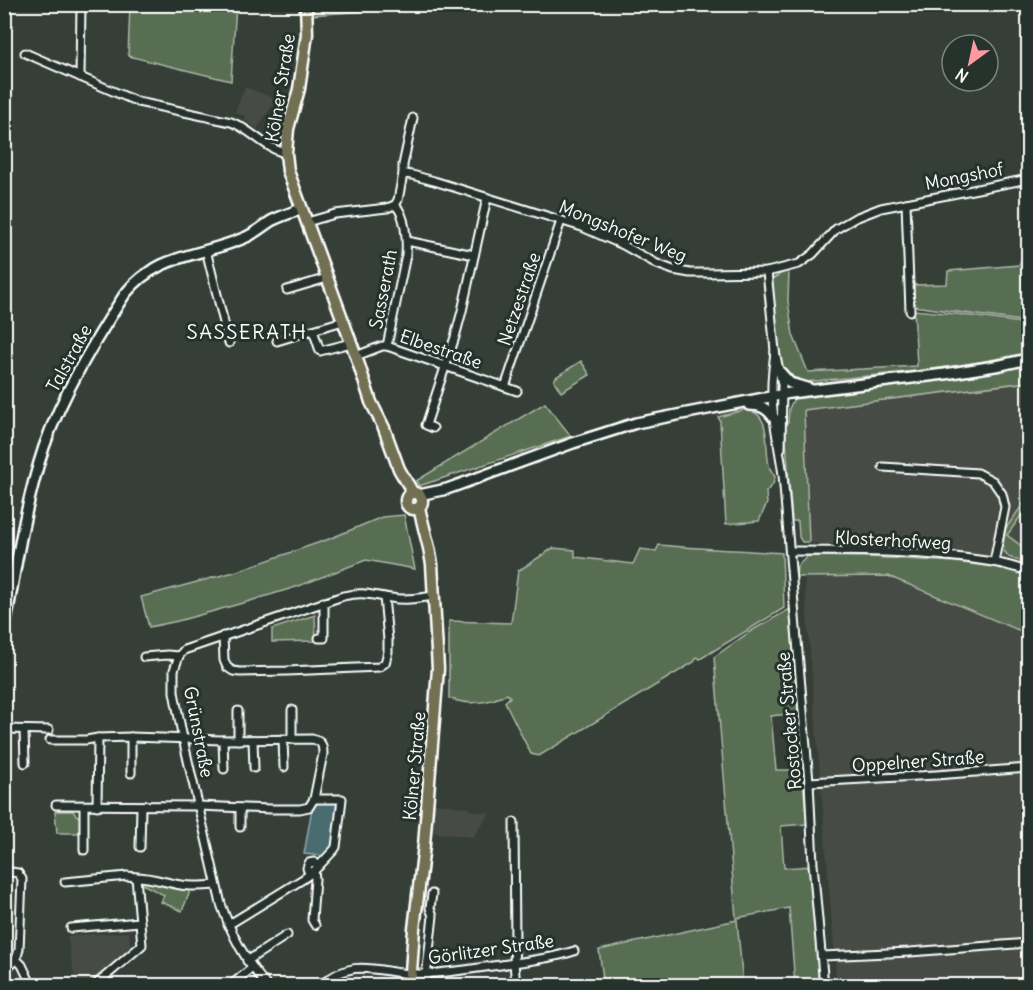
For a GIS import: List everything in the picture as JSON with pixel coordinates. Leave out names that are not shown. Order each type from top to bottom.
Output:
[{"type":"main road","name":"Kölner Straße","points":[[306,4],[307,34],[299,89],[288,129],[286,153],[288,171],[371,402],[384,428],[399,469],[403,490],[415,501],[429,548],[438,669],[425,834],[410,980]]},
{"type":"main road","name":"Talstraße","points":[[4,634],[29,502],[45,445],[71,385],[118,305],[133,284],[161,265],[245,237],[278,218],[301,209]]},
{"type":"main road","points":[[415,501],[573,443],[636,423],[783,394],[945,374],[1029,359]]},
{"type":"main road","points":[[780,372],[790,383],[812,390]]},
{"type":"main road","points":[[708,408],[759,405],[769,411],[774,418]]},
{"type":"street","points":[[80,77],[81,4]]},
{"type":"street","points":[[25,53],[138,102],[231,122],[276,150],[286,153]]},
{"type":"street","points":[[307,222],[335,214],[395,205],[398,200],[413,118]]},
{"type":"street","name":"Mongshofer Weg","points":[[403,174],[434,181],[599,234],[673,270],[690,273],[767,272]]},
{"type":"street","name":"Mongshof","points":[[767,272],[799,264],[813,254],[836,229],[855,218],[881,208],[1029,179]]},
{"type":"street","points":[[433,428],[426,425],[462,311],[487,198]]},
{"type":"street","name":"Mongshof","points":[[906,203],[910,311]]},
{"type":"street","name":"Sasserath","points":[[387,346],[407,241],[400,209],[395,205]]},
{"type":"street","name":"Netzestraße","points":[[505,387],[561,221]]},
{"type":"street","points":[[407,241],[474,255]]},
{"type":"street","points":[[206,250],[229,343]]},
{"type":"street","points":[[767,272],[775,351]]},
{"type":"street","points":[[287,290],[327,278]]},
{"type":"street","points":[[276,341],[343,321]]},
{"type":"street","points":[[313,330],[320,351],[351,343]]},
{"type":"street","name":"Elbestraße","points":[[356,356],[381,346],[387,346],[517,391]]},
{"type":"street","name":"Rostocker Straße","points":[[775,351],[783,394],[780,454]]},
{"type":"street","name":"Rostocker Straße","points":[[775,351],[772,396],[790,551],[824,986]]},
{"type":"street","points":[[883,467],[978,473],[993,482],[1002,494],[1005,507],[994,562]]},
{"type":"street","name":"Klosterhofweg","points":[[790,551],[932,554],[994,562],[1029,571]]},
{"type":"street","points":[[144,657],[179,656],[184,650],[358,592],[392,599],[434,596]]},
{"type":"street","points":[[224,636],[224,660],[227,667],[233,671],[379,667],[385,663],[388,652],[384,597]]},
{"type":"street","points":[[319,638],[324,638],[323,603]]},
{"type":"street","name":"Grünstraße","points":[[179,656],[174,670],[174,692],[216,885],[228,926],[237,944],[267,986]]},
{"type":"street","points":[[292,710],[292,739]]},
{"type":"street","points":[[238,711],[238,740]]},
{"type":"street","points":[[4,729],[49,730]]},
{"type":"street","points":[[24,730],[25,763]]},
{"type":"street","points":[[131,737],[131,773]]},
{"type":"street","points":[[50,740],[131,737],[223,740],[312,739],[321,742],[323,746],[314,799],[309,807],[300,809],[56,805]]},
{"type":"street","points":[[98,738],[98,806]]},
{"type":"street","points":[[283,739],[284,767]]},
{"type":"street","points":[[223,740],[224,768]]},
{"type":"street","points":[[253,740],[254,768]]},
{"type":"street","name":"Oppelner Straße","points":[[809,782],[1029,768]]},
{"type":"street","points":[[228,926],[314,870],[336,847],[342,799],[314,799]]},
{"type":"street","points":[[84,806],[84,850]]},
{"type":"street","points":[[140,847],[141,807]]},
{"type":"street","points":[[240,808],[240,827]]},
{"type":"street","points":[[514,822],[516,986]]},
{"type":"street","points":[[314,870],[312,920],[315,925]]},
{"type":"street","points":[[4,871],[18,873],[21,879],[19,949],[16,960],[4,967]]},
{"type":"street","points":[[65,882],[127,876],[186,885],[216,885]]},
{"type":"street","points":[[94,986],[142,945],[136,877]]},
{"type":"street","points":[[425,986],[433,916],[430,908],[432,894]]},
{"type":"street","points":[[71,928],[140,922]]},
{"type":"street","points":[[247,961],[276,943],[285,933]]},
{"type":"street","points":[[822,956],[1029,943]]},
{"type":"street","name":"Görlitzer Straße","points":[[320,986],[348,969],[360,968],[410,980],[427,974],[514,963],[574,951]]},
{"type":"street","points":[[16,960],[22,965],[32,986]]},
{"type":"street","points":[[230,986],[252,968]]},
{"type":"shaded area","points":[[245,87],[278,100],[257,129],[244,120],[245,116],[235,112]]},
{"type":"shaded area","points":[[1028,382],[1028,566],[952,551],[809,543],[804,410]]},
{"type":"shaded area","points":[[804,576],[888,576],[1028,634],[1028,985],[837,985]]},
{"type":"shaded area","points":[[434,803],[490,813],[473,837],[430,832]]},
{"type":"shaded area","points":[[129,932],[130,950],[90,985],[75,979],[67,936]]},
{"type":"green space","points":[[313,4],[449,5],[312,15]]},
{"type":"green space","points":[[130,5],[236,5],[231,81],[128,56]]},
{"type":"green space","points":[[1028,242],[1028,322],[914,306],[913,285],[947,284],[948,271],[1019,265]]},
{"type":"green space","points":[[789,271],[788,301],[793,335],[808,372],[917,366],[914,310],[1028,324],[1028,352],[942,368],[797,383],[782,371],[771,280]]},
{"type":"green space","points":[[581,361],[590,375],[561,392],[554,381],[556,377]]},
{"type":"green space","points":[[1028,362],[1028,382],[804,410],[809,542],[802,542],[799,537],[798,521],[792,521],[785,428],[794,398],[924,381]]},
{"type":"green space","points":[[545,403],[571,436],[419,486],[416,481]]},
{"type":"green space","points":[[747,409],[761,418],[766,434],[768,461],[775,477],[773,484],[766,492],[767,503],[759,521],[726,524],[718,417]]},
{"type":"green space","points":[[1028,497],[1028,506],[1007,535],[1028,551],[1028,564],[1009,557],[1003,545],[1006,528]]},
{"type":"green space","points":[[404,515],[415,569],[366,560],[296,587],[178,621],[149,627],[141,597],[234,572],[329,539],[382,517]]},
{"type":"green space","points":[[659,545],[782,553],[784,608],[700,659],[697,657],[694,662],[539,756],[531,754],[505,702],[510,697],[507,694],[493,700],[478,702],[463,702],[449,698],[449,621],[511,623],[518,571],[553,548],[575,550],[575,557],[633,564],[640,549],[656,551]]},
{"type":"green space","points":[[808,556],[955,562],[1028,571],[1028,634],[888,576],[796,577],[797,566]]},
{"type":"green space","points":[[790,609],[798,713],[771,716],[776,770],[802,770],[807,824],[781,826],[784,868],[811,866],[819,985],[795,985],[789,908],[736,918],[714,657],[751,631]]},
{"type":"green space","points":[[315,615],[316,641],[272,642],[272,629]]},
{"type":"green space","points":[[55,811],[73,811],[81,818],[82,833],[57,833]]},
{"type":"green space","points":[[140,880],[189,888],[182,911],[161,902],[164,895],[140,883]]},
{"type":"green space","points":[[737,920],[743,985],[604,985],[599,950]]},
{"type":"water","points":[[336,801],[338,806],[336,843],[324,856],[304,854],[312,808],[317,802]]},
{"type":"district","name":"SASSERATH","points":[[247,331]]}]
